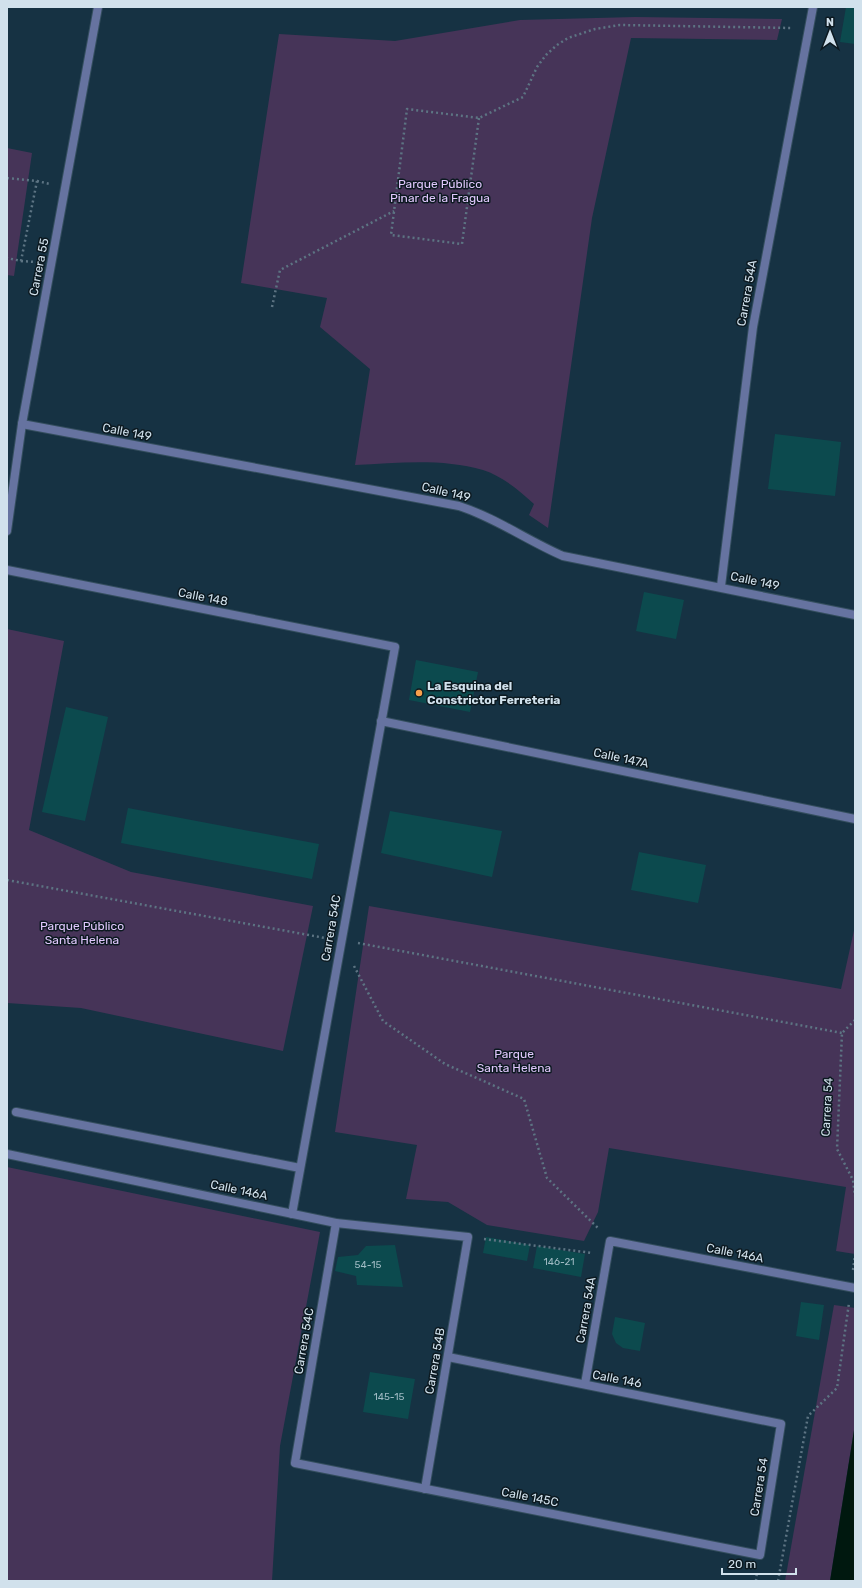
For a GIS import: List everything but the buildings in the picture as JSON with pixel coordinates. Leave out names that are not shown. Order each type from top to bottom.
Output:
[{"type":"street","name":"Carrera 55","points":[[7,531],[22,424],[98,7]]},
{"type":"street","name":"Carrera 54A","points":[[721,586],[753,327],[813,7]]},
{"type":"street","name":"Calle 149","points":[[22,424],[459,506],[480,513],[564,556],[721,586],[855,615]]},
{"type":"street","name":"Calle 148","points":[[7,570],[395,647]]},
{"type":"street","name":"Carrera 54C","points":[[292,1214],[395,647]]},
{"type":"street","name":"Calle 147A","points":[[381,721],[855,819]]},
{"type":"street","points":[[16,1112],[300,1168]]},
{"type":"street","name":"Calle 146A","points":[[7,1154],[336,1223],[468,1237]]},
{"type":"street","name":"Carrera 54C","points":[[295,1463],[336,1223]]},
{"type":"street","name":"Carrera 54B","points":[[425,1489],[468,1237]]},
{"type":"street","name":"Carrera 54A","points":[[585,1384],[610,1241]]},
{"type":"street","name":"Calle 146A","points":[[610,1241],[853,1288]]},
{"type":"street","name":"Calle 146","points":[[448,1357],[781,1424]]},
{"type":"street","name":"Carrera 54","points":[[760,1555],[781,1424]]},
{"type":"street","name":"Calle 145C","points":[[295,1463],[760,1555]]},
{"type":"path","points":[[479,118],[462,244],[391,235],[407,109],[479,118],[523,97],[537,67],[546,55],[568,38],[594,29],[620,25],[810,28]]},
{"type":"path","points":[[7,178],[36,181],[21,261],[7,258]]},
{"type":"path","points":[[272,307],[280,270],[394,210]]},
{"type":"path","points":[[7,880],[842,1033],[855,1020]]},
{"type":"path","points":[[341,940],[383,1021],[445,1064],[524,1099],[547,1178],[610,1241]]},
{"type":"path","name":"Carrera 54","points":[[842,1033],[837,1149],[853,1180],[855,1196]]},
{"type":"path","points":[[468,1237],[608,1255]]},
{"type":"path","points":[[778,1581],[808,1416],[837,1388],[853,1288],[855,1255]]},
{"type":"green space","name":"Parque Público Pinar de la Fragua","points":[[635,17],[782,19],[777,40],[631,38],[592,218],[548,528],[529,515],[534,504],[529,499],[504,480],[483,470],[452,464],[419,462],[355,465],[370,369],[320,327],[327,298],[241,283],[279,34],[395,41],[520,20]]},
{"type":"green space","points":[[7,148],[32,153],[14,276],[7,275]]},
{"type":"green space","name":"Parque Público Santa Helena","points":[[7,629],[64,641],[29,830],[131,872],[313,906],[283,1051],[81,1008],[7,1003]]},
{"type":"green space","name":"Parque Santa Helena","points":[[369,906],[841,989],[855,926],[855,1254],[836,1251],[846,1187],[609,1148],[598,1212],[584,1241],[487,1225],[448,1202],[406,1199],[417,1145],[335,1132]]},
{"type":"green space","points":[[7,1167],[320,1232],[280,1446],[272,1581],[7,1581]]},
{"type":"green space","points":[[834,1305],[855,1308],[855,1424],[830,1581],[785,1581]]},
{"type":"shaded area","points":[[855,1424],[855,1581],[830,1581]]},
{"type":"place","name":"La Esquina del Constrictor Ferreteria","points":[[419,693]]}]
